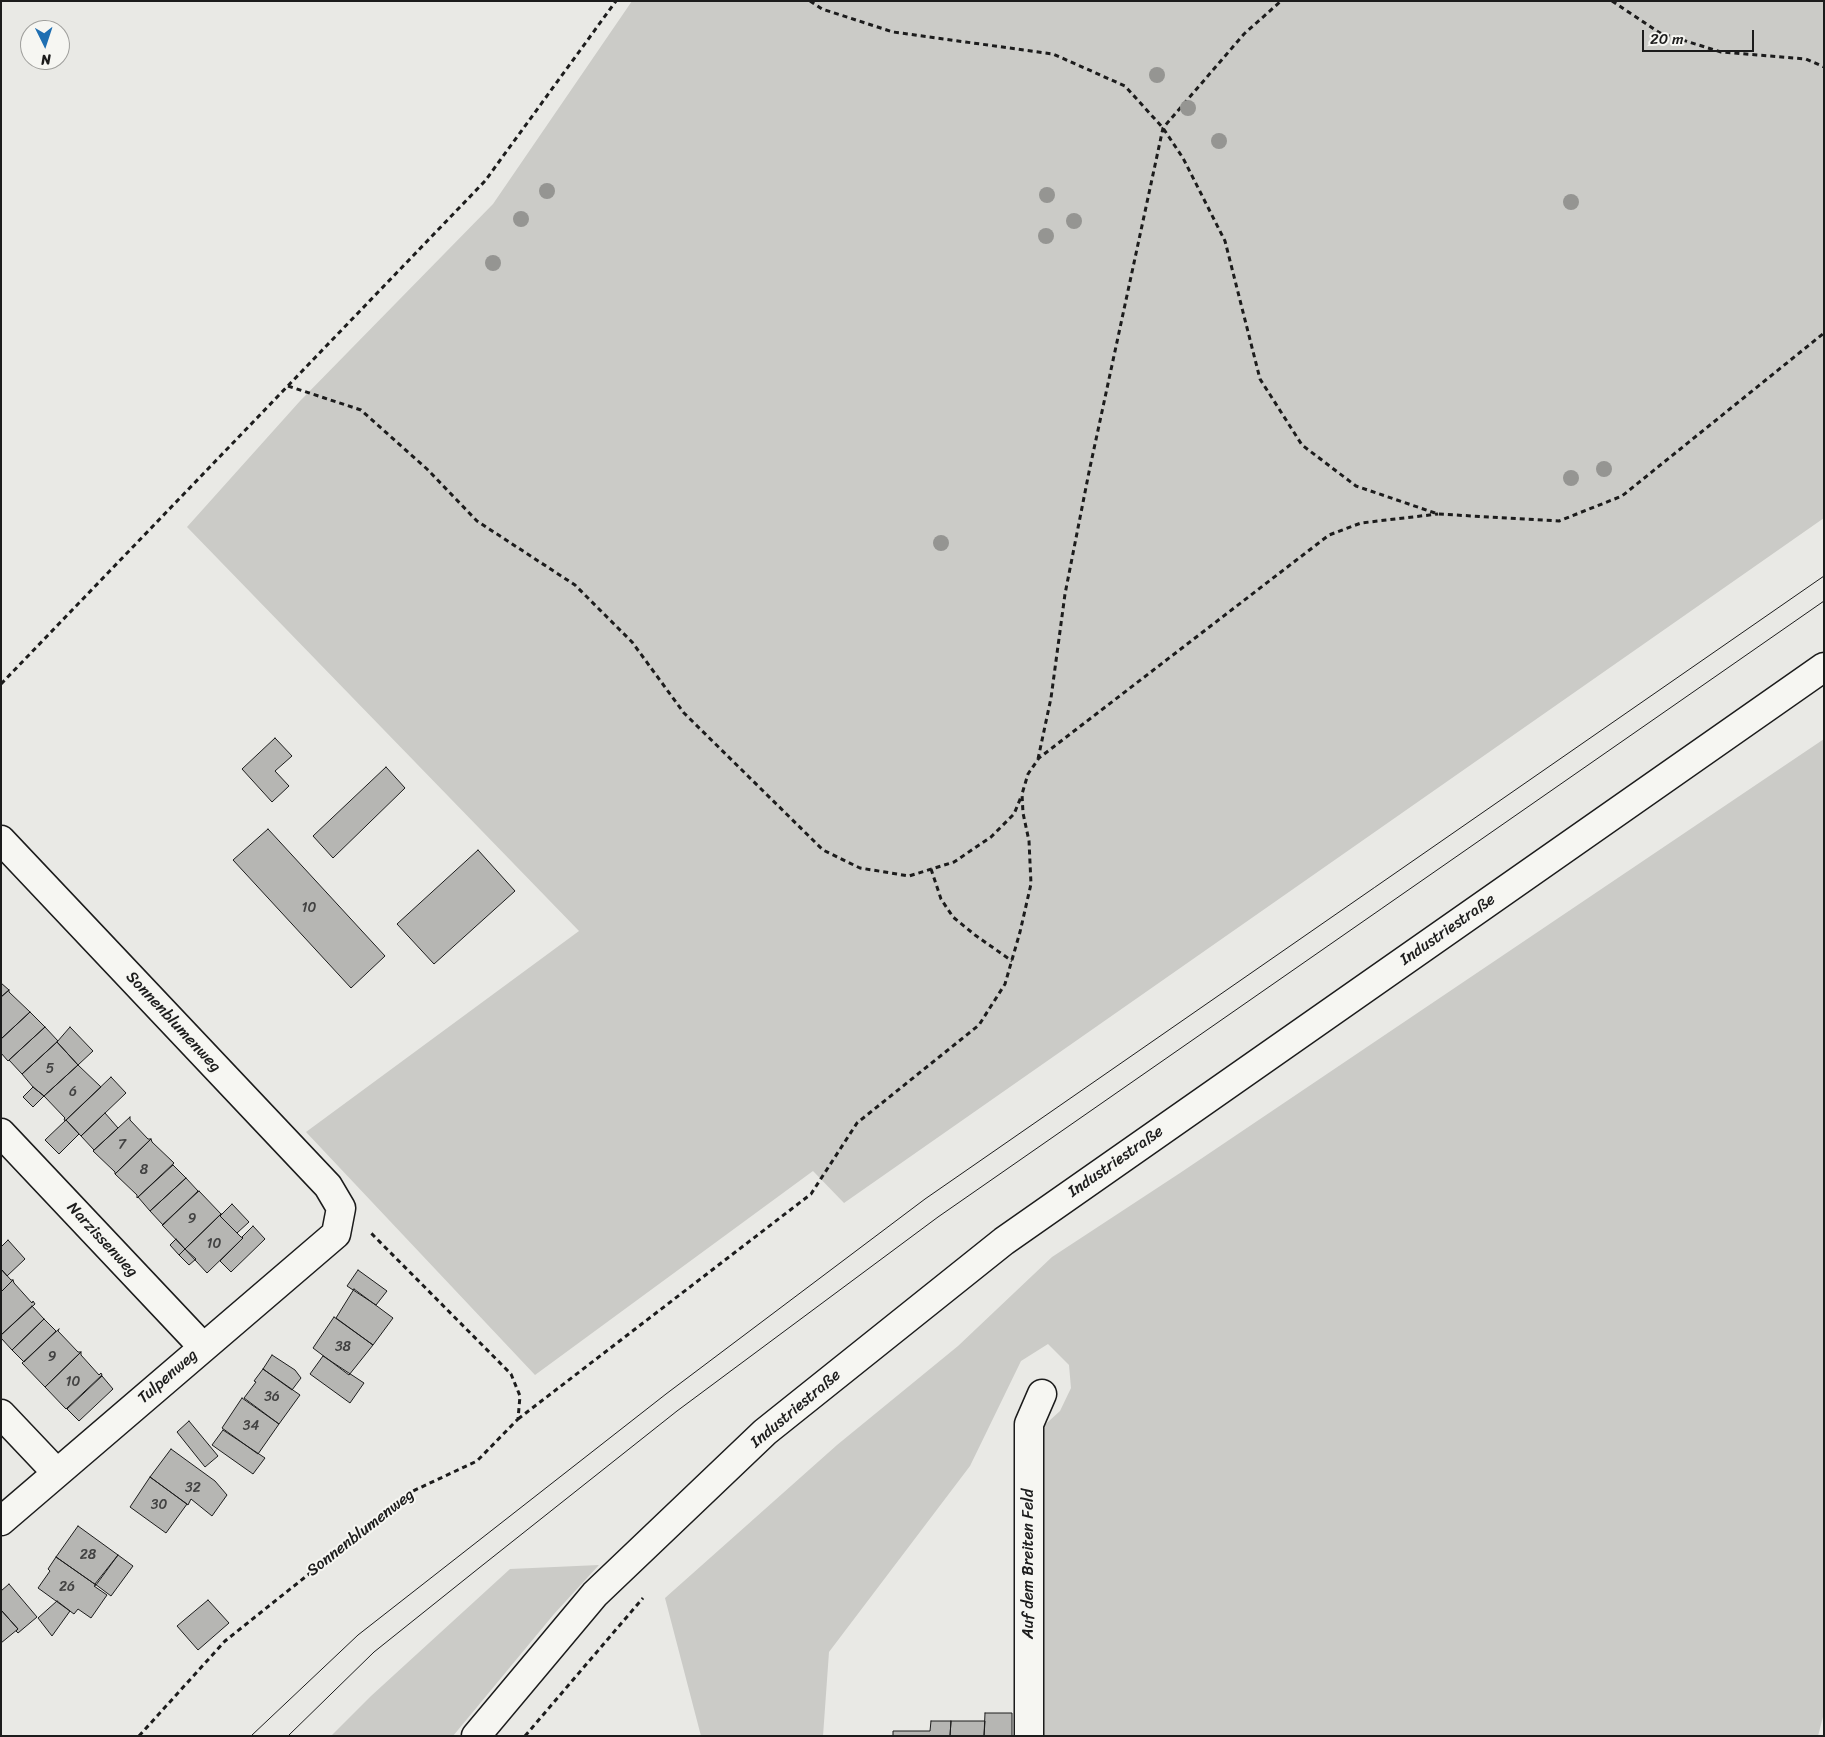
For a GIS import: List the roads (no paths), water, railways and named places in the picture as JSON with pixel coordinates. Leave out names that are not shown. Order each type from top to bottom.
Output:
[{"type":"main road","name":"Industriestraße","points":[[476,1736],[595,1594],[765,1432],[1004,1241],[1824,667]]},
{"type":"main road","name":"Sonnenblumenweg","points":[[1,840],[328,1186],[340,1208],[336,1234]]},
{"type":"main road","name":"Narzissenweg","points":[[1,1133],[202,1347]]},
{"type":"main road","name":"Tulpenweg","points":[[1,1521],[336,1234]]},
{"type":"main road","name":"Auf dem Breiten Feld","points":[[1029,1736],[1029,1424],[1042,1394]]},
{"type":"main road","points":[[1,1414],[57,1473]]},
{"type":"tram line","points":[[251,1736],[358,1635],[666,1394],[925,1199],[1824,576]]},
{"type":"tram line","points":[[288,1736],[374,1652],[479,1568],[677,1411],[938,1217],[1824,601]]}]
